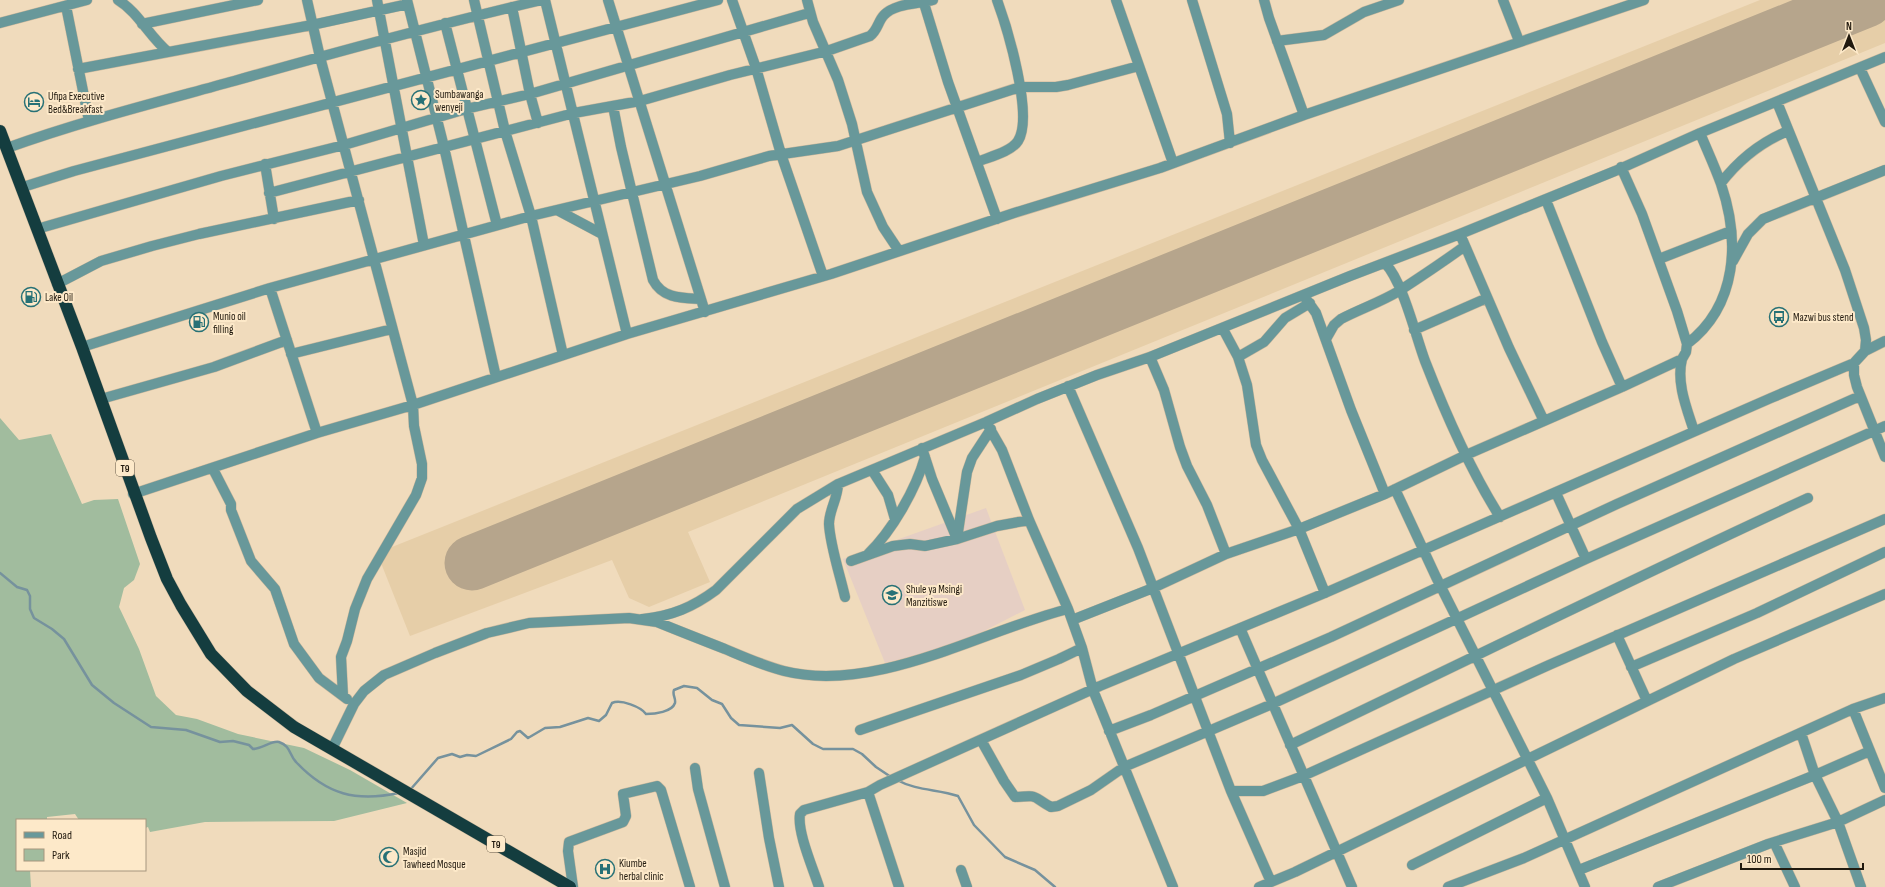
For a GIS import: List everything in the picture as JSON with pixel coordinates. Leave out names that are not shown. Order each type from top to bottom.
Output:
[{"type":"highway","name":"T9","points":[[0,131],[82,348],[133,494],[167,579],[211,654],[247,691],[273,712],[360,766],[570,887]]},
{"type":"street","points":[[0,23],[87,0]]},
{"type":"street","points":[[118,0],[128,7],[151,36],[168,52]]},
{"type":"street","points":[[142,24],[258,0]]},
{"type":"street","points":[[307,0],[320,57],[413,405],[414,426],[422,464],[422,478],[416,495],[368,579],[355,609],[347,641],[341,657],[343,696]]},
{"type":"street","points":[[377,0],[424,245]]},
{"type":"street","points":[[474,0],[505,132],[531,216],[563,355]]},
{"type":"street","points":[[7,148],[89,121],[385,39],[544,0],[574,113],[627,334]]},
{"type":"street","points":[[608,0],[667,184],[705,312]]},
{"type":"street","points":[[22,187],[718,0]]},
{"type":"street","points":[[732,0],[744,31],[781,154],[823,276]]},
{"type":"street","points":[[807,0],[810,13],[838,80],[856,140],[867,192],[883,226],[900,251]]},
{"type":"street","points":[[978,162],[1009,149],[1019,140],[1022,132],[1020,87],[1009,36],[997,0]]},
{"type":"street","points":[[1116,0],[1173,163]]},
{"type":"street","points":[[1192,0],[1226,114],[1230,143]]},
{"type":"street","points":[[1264,0],[1304,115]]},
{"type":"street","points":[[1277,41],[1324,35],[1364,12],[1399,0]]},
{"type":"street","points":[[1503,0],[1519,41]]},
{"type":"street","points":[[133,494],[213,469],[317,433],[413,405],[627,334],[823,276],[1173,163],[1304,115],[1519,41],[1644,0]]},
{"type":"street","points":[[269,193],[351,170],[408,157],[574,113],[640,101],[826,50],[870,36],[878,27],[884,15],[890,11],[903,6],[927,1],[946,75],[997,219]]},
{"type":"street","points":[[78,69],[312,24],[379,10],[408,2],[444,147],[496,377]]},
{"type":"street","points":[[66,6],[89,121]]},
{"type":"street","points":[[512,7],[530,94],[538,123]]},
{"type":"street","points":[[37,229],[265,164],[344,145],[466,109],[530,94],[810,13]]},
{"type":"street","points":[[446,23],[466,109],[497,226]]},
{"type":"street","points":[[332,749],[354,704],[364,692],[384,675],[487,633],[513,626],[579,619],[643,619],[668,616],[701,601],[716,590],[797,509],[838,484],[989,426],[1036,398],[1307,299],[1385,262],[1546,200],[1700,133],[1885,57]]},
{"type":"street","points":[[82,348],[270,288],[531,216],[667,184],[781,154],[821,149],[856,140],[1020,87],[1056,87],[1068,85],[1139,66]]},
{"type":"street","points":[[1860,68],[1885,122]]},
{"type":"street","points":[[1777,102],[1845,270],[1866,340],[1865,351]]},
{"type":"street","points":[[613,106],[653,280],[661,291],[670,296],[701,299]]},
{"type":"street","points":[[1721,184],[1739,163],[1768,141],[1788,131]]},
{"type":"street","points":[[1700,133],[1721,184],[1729,217],[1733,261]]},
{"type":"street","points":[[265,164],[274,219]]},
{"type":"street","points":[[1621,167],[1642,214],[1688,344],[1680,367],[1682,388],[1694,431]]},
{"type":"street","points":[[1688,344],[1706,328],[1715,315],[1725,292],[1733,261],[1748,234],[1763,219],[1885,170]]},
{"type":"street","points":[[57,284],[86,268],[113,257],[199,234],[359,200]]},
{"type":"street","points":[[1546,200],[1586,302],[1622,387]]},
{"type":"street","points":[[558,210],[602,234]]},
{"type":"street","points":[[1659,259],[1731,231]]},
{"type":"street","points":[[1460,234],[1508,348],[1544,421]]},
{"type":"street","points":[[1326,339],[1334,325],[1341,319],[1400,290],[1414,280],[1433,270],[1465,246]]},
{"type":"street","points":[[1385,262],[1393,272],[1434,384],[1485,494],[1500,518]]},
{"type":"street","points":[[270,288],[317,433]]},
{"type":"street","points":[[1414,330],[1487,298]]},
{"type":"street","points":[[1307,299],[1316,313],[1351,410],[1385,494]]},
{"type":"street","points":[[1238,357],[1264,342],[1285,318],[1307,299]]},
{"type":"street","points":[[292,354],[392,329]]},
{"type":"street","points":[[1222,329],[1238,357],[1248,384],[1256,445],[1262,460],[1298,529],[1325,593]]},
{"type":"street","points":[[100,399],[214,367],[287,340]]},
{"type":"street","points":[[819,887],[799,821],[800,814],[804,810],[868,792],[903,773],[1178,653],[1325,593],[1500,518],[1694,431],[1854,363],[1865,351],[1885,341]]},
{"type":"street","points":[[1150,357],[1164,390],[1185,460],[1207,505],[1226,554]]},
{"type":"street","points":[[1072,620],[1153,588],[1226,554],[1298,529],[1385,494],[1466,455],[1622,387],[1682,358]]},
{"type":"street","points":[[1854,363],[1854,375],[1860,396],[1885,457]]},
{"type":"street","points":[[1068,386],[1082,422],[1126,520],[1207,732],[1271,882]]},
{"type":"street","points":[[1110,731],[1194,697],[1442,587],[1570,526],[1860,396]]},
{"type":"street","points":[[989,426],[1002,450],[1029,520],[1068,609],[1082,648],[1093,690],[1173,887]]},
{"type":"street","points":[[957,539],[967,472],[972,458],[989,426]]},
{"type":"street","points":[[981,740],[1011,794],[1015,797],[1030,795],[1050,807],[1058,806],[1091,790],[1124,767],[1272,704],[1586,559],[1885,426]]},
{"type":"street","points":[[866,555],[895,519],[917,479],[923,452]]},
{"type":"street","points":[[923,452],[957,539]]},
{"type":"street","points":[[213,469],[231,504],[251,561],[275,589],[294,644],[319,678],[354,704]]},
{"type":"street","points":[[872,470],[888,495],[895,519]]},
{"type":"street","points":[[838,484],[829,523],[831,540],[845,596]]},
{"type":"street","points":[[1395,489],[1492,692],[1547,798],[1585,887]]},
{"type":"street","points":[[1556,493],[1586,559]]},
{"type":"street","points":[[1290,744],[1699,547],[1808,498]]},
{"type":"street","points":[[1231,791],[1263,791],[1304,776],[1617,635],[1885,519]]},
{"type":"street","points":[[851,561],[903,544],[926,546],[957,539],[997,526],[1029,520]]},
{"type":"street","points":[[1631,667],[1757,613],[1885,552]]},
{"type":"street","points":[[1259,887],[1336,852],[1734,659],[1885,594]]},
{"type":"street","points":[[643,619],[657,622],[785,672],[827,676],[856,674],[921,659],[982,639],[1041,616],[1068,609]]},
{"type":"street","points":[[1240,628],[1352,887]]},
{"type":"street","points":[[1617,635],[1647,701]]},
{"type":"street","points":[[860,730],[1021,675],[1082,648]]},
{"type":"street","points":[[1448,887],[1524,858],[1853,709],[1885,698]]},
{"type":"street","points":[[1853,709],[1885,788]]},
{"type":"street","points":[[1801,733],[1815,775],[1838,822],[1861,887]]},
{"type":"street","points":[[1579,870],[1815,775],[1870,751]]},
{"type":"street","points":[[695,768],[698,789],[725,887]]},
{"type":"street","points":[[759,773],[768,838],[779,887]]},
{"type":"street","points":[[574,887],[568,850],[569,842],[623,822],[626,816],[623,794],[657,786],[661,790],[690,887]]},
{"type":"street","points":[[868,792],[899,887]]},
{"type":"street","points":[[1412,865],[1547,798]]},
{"type":"street","points":[[1658,887],[1774,842],[1838,822],[1885,800]]},
{"type":"street","points":[[1774,842],[1795,887]]},
{"type":"street","points":[[961,870],[967,887]]},
{"type":"shaded area","points":[[1760,0],[1885,0],[1885,43],[688,532],[710,582],[649,607],[629,598],[612,560],[410,636],[377,553]]},
{"type":"shaded area","points":[[986,508],[1025,610],[955,646],[885,663],[843,559]]},
{"type":"green space","points":[[0,418],[19,440],[51,434],[82,504],[94,500],[118,499],[140,564],[134,580],[124,588],[119,607],[139,649],[156,696],[176,715],[197,719],[238,734],[304,748],[350,770],[407,803],[334,821],[205,822],[150,832],[148,827],[146,828],[146,819],[78,819],[75,814],[47,817],[47,819],[16,819],[16,871],[30,871],[31,887],[0,887]]},
{"type":"waterway","points":[[0,573],[17,587],[27,590],[30,596],[30,609],[34,618],[52,629],[64,639],[92,685],[114,703],[151,727],[186,730],[220,742],[233,741],[249,745],[253,749],[260,748],[273,742],[279,742],[288,748],[296,762],[308,773],[331,789],[356,796],[369,797],[399,793]]},
{"type":"waterway","points":[[410,790],[438,758],[452,754],[460,757],[467,755],[476,756],[511,739],[517,732],[520,731],[528,738],[545,728],[560,727],[588,718],[599,721],[606,715],[612,703],[616,702],[630,704],[646,714],[663,712],[670,709],[675,703],[673,693],[674,690],[684,686],[697,688],[712,700],[722,704],[731,718],[739,725],[780,728],[792,725],[813,744],[823,749],[853,749],[862,754],[876,767],[891,777]]},
{"type":"waterway","points":[[897,780],[912,786],[958,796],[974,825],[1005,857],[1035,870],[1055,887]]},
{"type":"runway","points":[[472,563],[1866,0]]},
{"type":"place","name":"Sumbawanga wenyeji","points":[[421,100]]},
{"type":"place","name":"Ufipa Executive Bed&Breakfast","points":[[34,102]]},
{"type":"place","name":"Lake Oil","points":[[31,297]]},
{"type":"place","name":"Mazwi bus stend","points":[[1779,317]]},
{"type":"place","name":"Munio oil filling","points":[[199,322]]},
{"type":"place","name":"Shule ya Msingi Manzitiswe","points":[[892,595]]},
{"type":"place","name":"Masjid Tawheed Mosque","points":[[389,857]]},
{"type":"place","name":"Kiumbe herbal clinic","points":[[605,869]]}]
